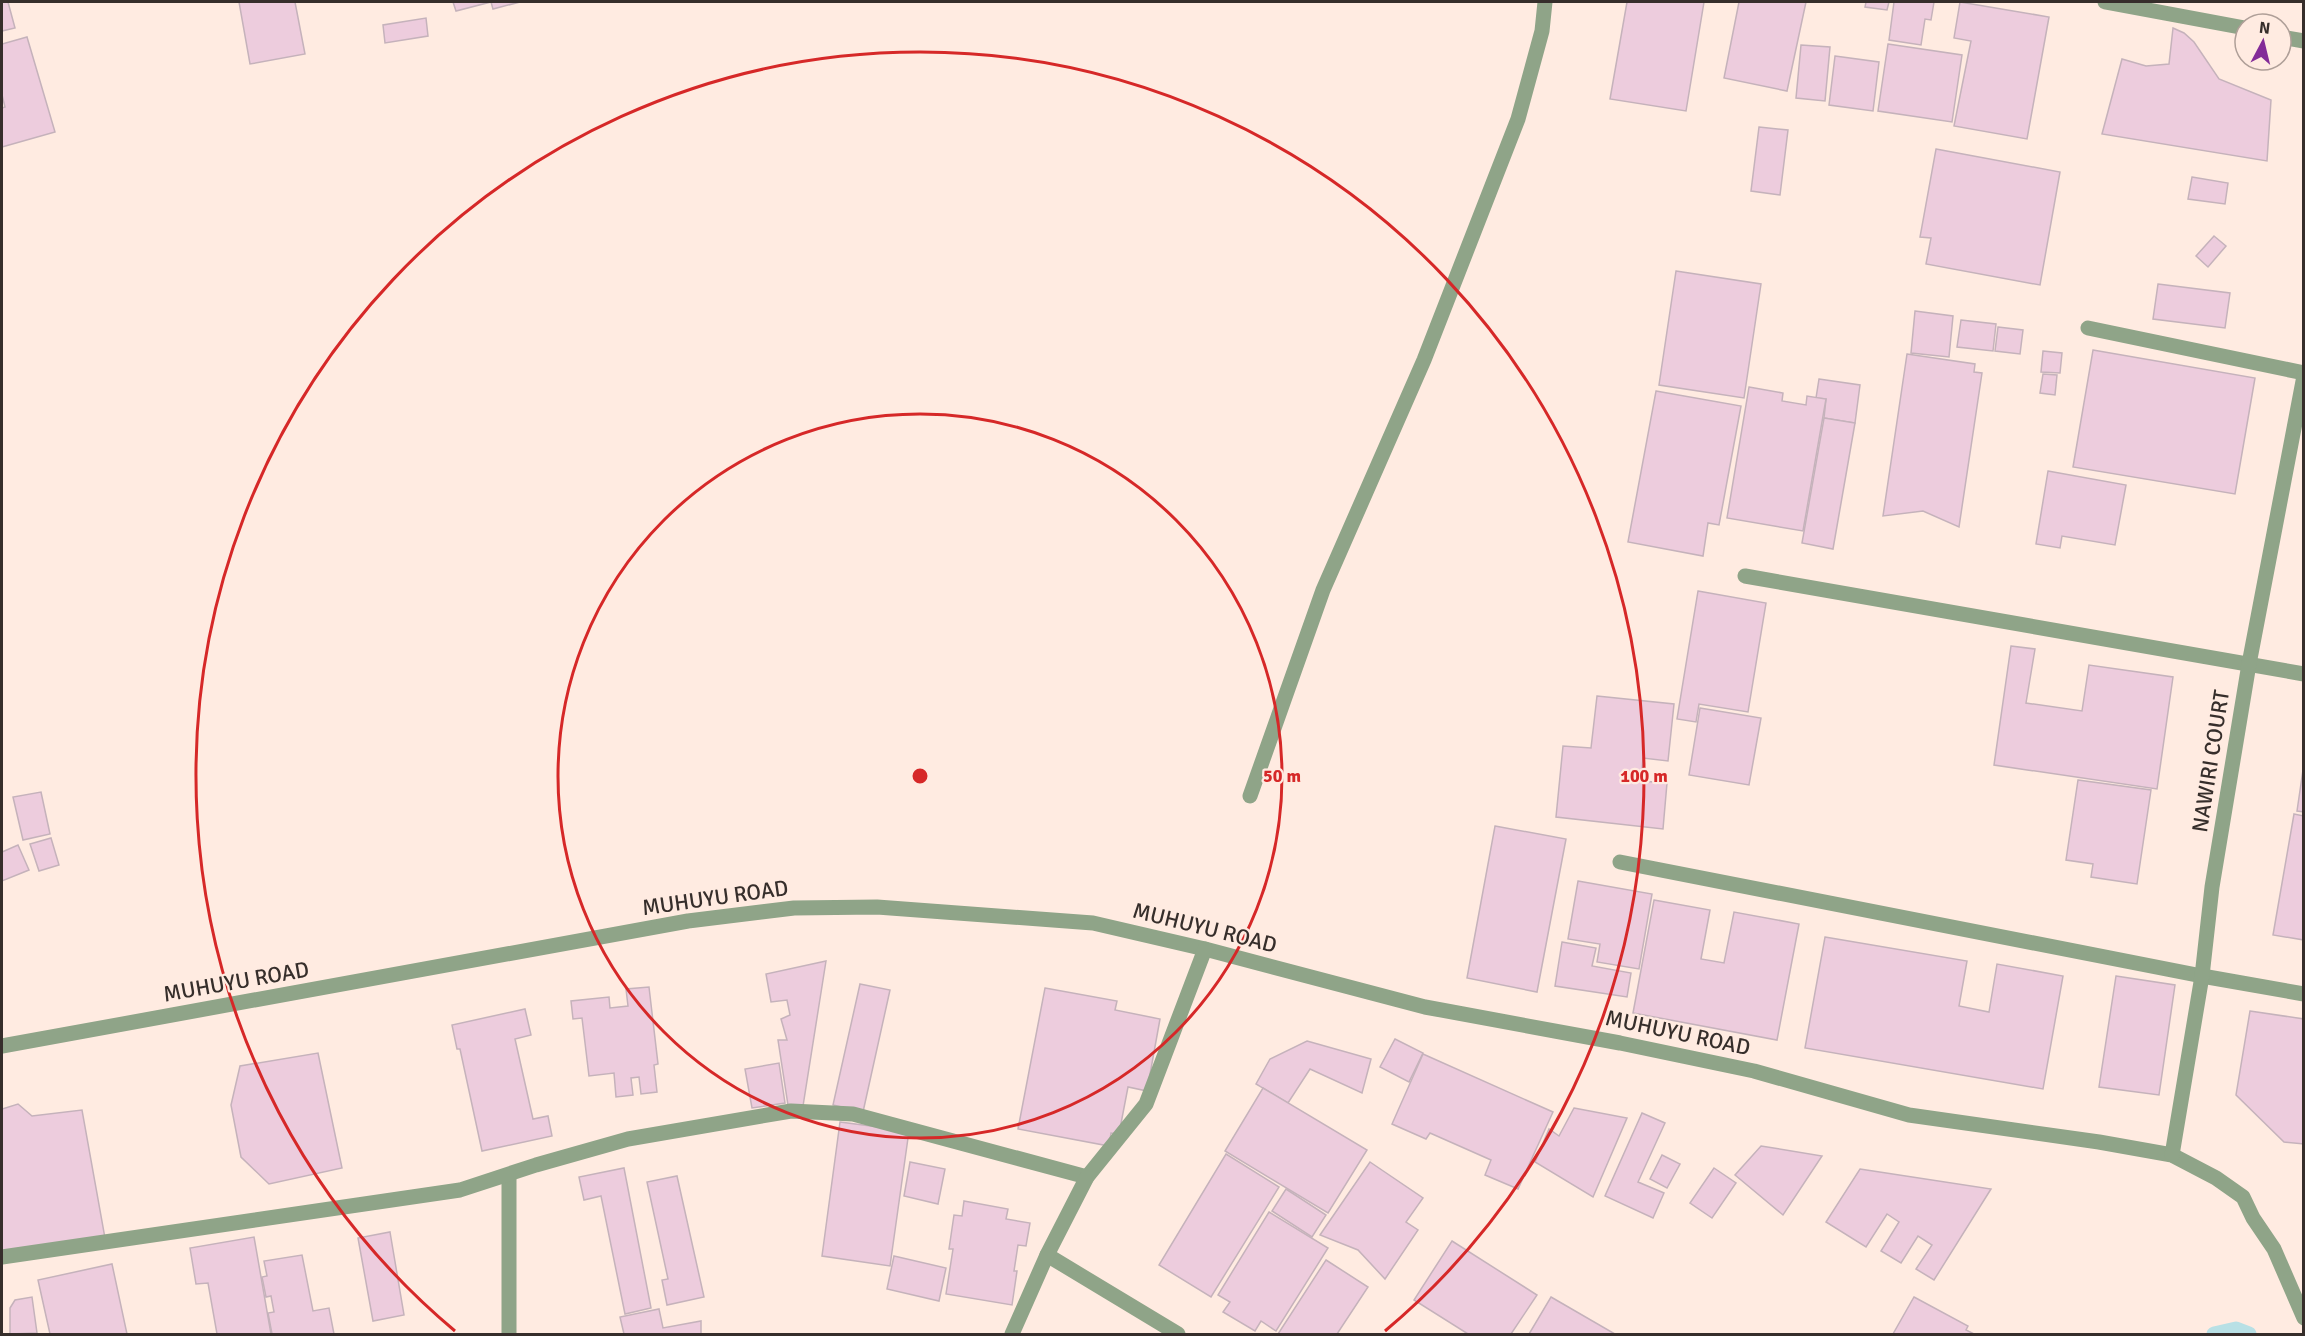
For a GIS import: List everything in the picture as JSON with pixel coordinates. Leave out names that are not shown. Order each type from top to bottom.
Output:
[{"type":"street","points":[[1250,796],[1323,590],[1424,360],[1518,119],[1542,32],[1545,2]]},
{"type":"street","points":[[2104,2],[2233,26]]},
{"type":"street","points":[[2088,328],[2304,375]]},
{"type":"street","name":"NAWIRI COURT","points":[[2172,1155],[2202,976],[2212,887],[2249,664],[2304,375]]},
{"type":"street","points":[[1745,576],[2304,674]]},
{"type":"street","points":[[1620,862],[2304,994]]},
{"type":"street","name":"MUHUYU ROAD","points":[[2,1046],[688,921],[794,908],[877,907],[1093,923],[1206,948],[1425,1007],[1620,1043],[1754,1071],[1909,1115],[2099,1142],[2172,1155],[2216,1178],[2244,1197],[2253,1218],[2274,1249],[2304,1318]]},
{"type":"street","points":[[1012,1335],[1047,1255],[1087,1177],[1146,1104],[1206,948]]},
{"type":"street","points":[[2,1257],[460,1190],[567,1155],[628,1139],[791,1111],[853,1114],[1087,1177]]},
{"type":"street","points":[[509,1175],[509,1335]]},
{"type":"street","points":[[1047,1255],[1178,1335]]},
{"type":"building","points":[[2,2],[8,2],[15,28],[2,31]]},
{"type":"building","points":[[239,2],[295,2],[305,54],[250,64]]},
{"type":"building","points":[[453,2],[491,2],[456,11]]},
{"type":"building","points":[[491,2],[520,2],[493,9]]},
{"type":"building","points":[[1627,2],[1704,2],[1686,111],[1610,99]]},
{"type":"building","points":[[1739,2],[1806,2],[1787,91],[1724,78]]},
{"type":"building","points":[[1866,2],[1889,2],[1887,10],[1865,7]]},
{"type":"building","points":[[1894,2],[1934,2],[1931,20],[1925,19],[1921,45],[1889,40]]},
{"type":"building","points":[[1960,2],[2049,17],[2027,139],[1954,126],[1971,41],[1954,38]]},
{"type":"building","points":[[426,18],[428,36],[385,43],[383,25]]},
{"type":"building","points":[[2173,28],[2184,33],[2194,42],[2219,79],[2271,100],[2267,161],[2102,134],[2122,59],[2146,66],[2169,64]]},
{"type":"building","points":[[27,37],[55,132],[2,147],[2,108],[5,107],[2,95],[2,44]]},
{"type":"building","points":[[1888,44],[1962,55],[1952,122],[1878,111]]},
{"type":"building","points":[[1801,45],[1830,47],[1825,101],[1796,98]]},
{"type":"building","points":[[1835,56],[1879,62],[1873,111],[1829,105]]},
{"type":"building","points":[[1759,127],[1788,130],[1780,195],[1751,191]]},
{"type":"building","points":[[1936,149],[2060,172],[2040,285],[1926,264],[1931,238],[1920,237]]},
{"type":"building","points":[[2192,177],[2228,183],[2225,204],[2188,199]]},
{"type":"building","points":[[2214,236],[2226,246],[2208,267],[2196,256]]},
{"type":"building","points":[[1676,271],[1761,284],[1744,398],[1659,385]]},
{"type":"building","points":[[2158,284],[2230,293],[2225,328],[2153,319]]},
{"type":"building","points":[[1915,311],[1953,316],[1949,357],[1911,353]]},
{"type":"building","points":[[1961,320],[1996,324],[1993,351],[1957,347]]},
{"type":"building","points":[[1998,327],[2023,330],[2020,354],[1995,351]]},
{"type":"building","points":[[2093,350],[2255,378],[2235,494],[2073,467]]},
{"type":"building","points":[[2043,351],[2062,353],[2060,373],[2041,372]]},
{"type":"building","points":[[1907,354],[1975,364],[1974,372],[1982,373],[1959,527],[1923,511],[1883,516]]},
{"type":"building","points":[[2043,374],[2057,375],[2055,395],[2040,393]]},
{"type":"building","points":[[1819,379],[1860,385],[1855,423],[1824,418],[1826,399],[1816,398]]},
{"type":"building","points":[[1749,387],[1783,393],[1782,401],[1806,405],[1807,396],[1826,399],[1803,531],[1727,518]]},
{"type":"building","points":[[1656,391],[1741,406],[1719,525],[1708,523],[1703,556],[1628,542]]},
{"type":"building","points":[[1824,418],[1855,423],[1833,549],[1802,543]]},
{"type":"building","points":[[2048,471],[2126,485],[2115,545],[2062,536],[2060,548],[2036,544]]},
{"type":"building","points":[[1698,591],[1766,603],[1748,712],[1699,704],[1696,722],[1677,719]]},
{"type":"building","points":[[2011,646],[2035,649],[2026,703],[2082,711],[2089,665],[2173,677],[2157,789],[1994,765]]},
{"type":"building","points":[[1597,696],[1674,704],[1668,761],[1643,758],[1641,781],[1667,783],[1663,829],[1556,817],[1563,746],[1591,748]]},
{"type":"building","points":[[1700,708],[1761,718],[1749,785],[1689,775]]},
{"type":"building","points":[[2304,763],[2304,812],[2297,811]]},
{"type":"building","points":[[2078,780],[2151,790],[2137,884],[2091,877],[2093,864],[2066,860]]},
{"type":"building","points":[[41,792],[50,834],[23,840],[13,797]]},
{"type":"building","points":[[2294,814],[2304,816],[2304,940],[2273,935]]},
{"type":"building","points":[[1495,826],[1566,839],[1537,992],[1467,978]]},
{"type":"building","points":[[51,838],[59,865],[39,871],[30,844]]},
{"type":"building","points":[[18,845],[29,870],[2,881],[2,852]]},
{"type":"building","points":[[1578,881],[1652,894],[1639,969],[1597,962],[1600,944],[1568,939]]},
{"type":"building","points":[[1654,900],[1710,910],[1701,959],[1724,963],[1734,912],[1799,924],[1777,1040],[1633,1013]]},
{"type":"building","points":[[1825,937],[1967,961],[1959,1006],[1989,1012],[1997,964],[2063,976],[2043,1089],[1805,1048]]},
{"type":"building","points":[[1562,942],[1596,948],[1592,966],[1631,973],[1627,997],[1555,986]]},
{"type":"building","points":[[826,961],[803,1106],[788,1105],[778,1040],[787,1040],[781,1019],[790,1015],[787,1000],[771,1002],[766,974]]},
{"type":"building","points":[[2116,976],[2175,985],[2159,1095],[2099,1087]]},
{"type":"building","points":[[860,984],[890,990],[863,1112],[833,1105]]},
{"type":"building","points":[[649,987],[658,1064],[654,1065],[657,1092],[641,1094],[639,1077],[631,1078],[633,1095],[616,1097],[614,1073],[589,1076],[582,1018],[573,1019],[571,1001],[609,997],[610,1008],[628,1006],[626,989]]},
{"type":"building","points":[[1045,988],[1117,1001],[1115,1010],[1160,1019],[1147,1091],[1128,1087],[1119,1134],[1111,1133],[1109,1146],[1018,1129]]},
{"type":"building","points":[[525,1009],[531,1035],[515,1039],[533,1119],[548,1116],[552,1136],[482,1151],[460,1049],[457,1049],[452,1025]]},
{"type":"building","points":[[2250,1011],[2304,1019],[2304,1144],[2284,1142],[2236,1095]]},
{"type":"building","points":[[1395,1039],[1423,1053],[1409,1082],[1380,1067]]},
{"type":"building","points":[[1307,1041],[1371,1059],[1362,1093],[1310,1069],[1288,1103],[1256,1084],[1270,1059]]},
{"type":"building","points":[[318,1053],[342,1168],[269,1184],[241,1157],[231,1105],[240,1066]]},
{"type":"building","points":[[1423,1054],[1553,1112],[1518,1189],[1485,1175],[1491,1160],[1430,1133],[1426,1139],[1392,1124]]},
{"type":"building","points":[[779,1063],[785,1103],[752,1108],[745,1069]]},
{"type":"building","points":[[1263,1088],[1367,1150],[1328,1213],[1225,1151]]},
{"type":"building","points":[[18,1104],[32,1116],[82,1110],[105,1238],[2,1252],[2,1109]]},
{"type":"building","points":[[1574,1108],[1627,1118],[1593,1197],[1535,1162],[1549,1129],[1559,1136]]},
{"type":"building","points":[[1642,1113],[1665,1123],[1638,1182],[1664,1193],[1653,1218],[1605,1196]]},
{"type":"building","points":[[840,1122],[909,1131],[890,1266],[822,1256]]},
{"type":"building","points":[[1761,1146],[1822,1156],[1783,1215],[1735,1175]]},
{"type":"building","points":[[1226,1154],[1279,1187],[1211,1297],[1159,1265]]},
{"type":"building","points":[[1662,1155],[1680,1164],[1667,1188],[1650,1179]]},
{"type":"building","points":[[910,1162],[945,1169],[938,1204],[904,1196]]},
{"type":"building","points":[[1370,1162],[1423,1198],[1406,1222],[1418,1230],[1385,1279],[1358,1250],[1320,1235]]},
{"type":"building","points":[[624,1168],[651,1308],[625,1314],[601,1196],[584,1200],[579,1177]]},
{"type":"building","points":[[1714,1168],[1736,1183],[1712,1218],[1690,1203]]},
{"type":"building","points":[[1860,1169],[1991,1189],[1934,1280],[1916,1269],[1932,1245],[1918,1236],[1901,1263],[1881,1251],[1899,1222],[1887,1214],[1866,1247],[1826,1222]]},
{"type":"building","points":[[677,1176],[704,1297],[667,1305],[662,1280],[668,1279],[647,1182]]},
{"type":"building","points":[[1286,1189],[1326,1215],[1312,1237],[1272,1211]]},
{"type":"building","points":[[964,1201],[1008,1209],[1006,1219],[1030,1223],[1026,1246],[1018,1245],[1012,1305],[946,1294],[953,1249],[949,1249],[954,1215],[962,1216]]},
{"type":"building","points":[[1269,1212],[1328,1248],[1276,1331],[1261,1321],[1255,1331],[1223,1312],[1230,1302],[1218,1295]]},
{"type":"building","points":[[390,1232],[404,1315],[373,1321],[358,1238]]},
{"type":"building","points":[[254,1237],[271,1334],[217,1334],[208,1283],[196,1284],[190,1248]]},
{"type":"building","points":[[1452,1241],[1537,1295],[1511,1334],[1468,1334],[1414,1300]]},
{"type":"building","points":[[302,1255],[313,1311],[329,1308],[334,1334],[272,1334],[268,1313],[274,1312],[271,1296],[266,1297],[262,1277],[267,1276],[264,1261]]},
{"type":"building","points":[[894,1256],[946,1268],[939,1301],[887,1289]]},
{"type":"building","points":[[1326,1260],[1368,1287],[1337,1334],[1278,1334]]},
{"type":"building","points":[[112,1264],[127,1334],[50,1334],[38,1280]]},
{"type":"building","points":[[32,1297],[37,1333],[10,1334],[10,1308],[15,1300]]},
{"type":"building","points":[[1551,1297],[1615,1334],[1529,1334]]},
{"type":"building","points":[[1914,1297],[1968,1326],[1966,1330],[1974,1334],[1893,1334]]},
{"type":"building","points":[[659,1309],[663,1328],[701,1321],[701,1334],[624,1334],[620,1317]]},
{"type":"waterway","points":[[2214,1334],[2236,1329],[2249,1334]]}]
